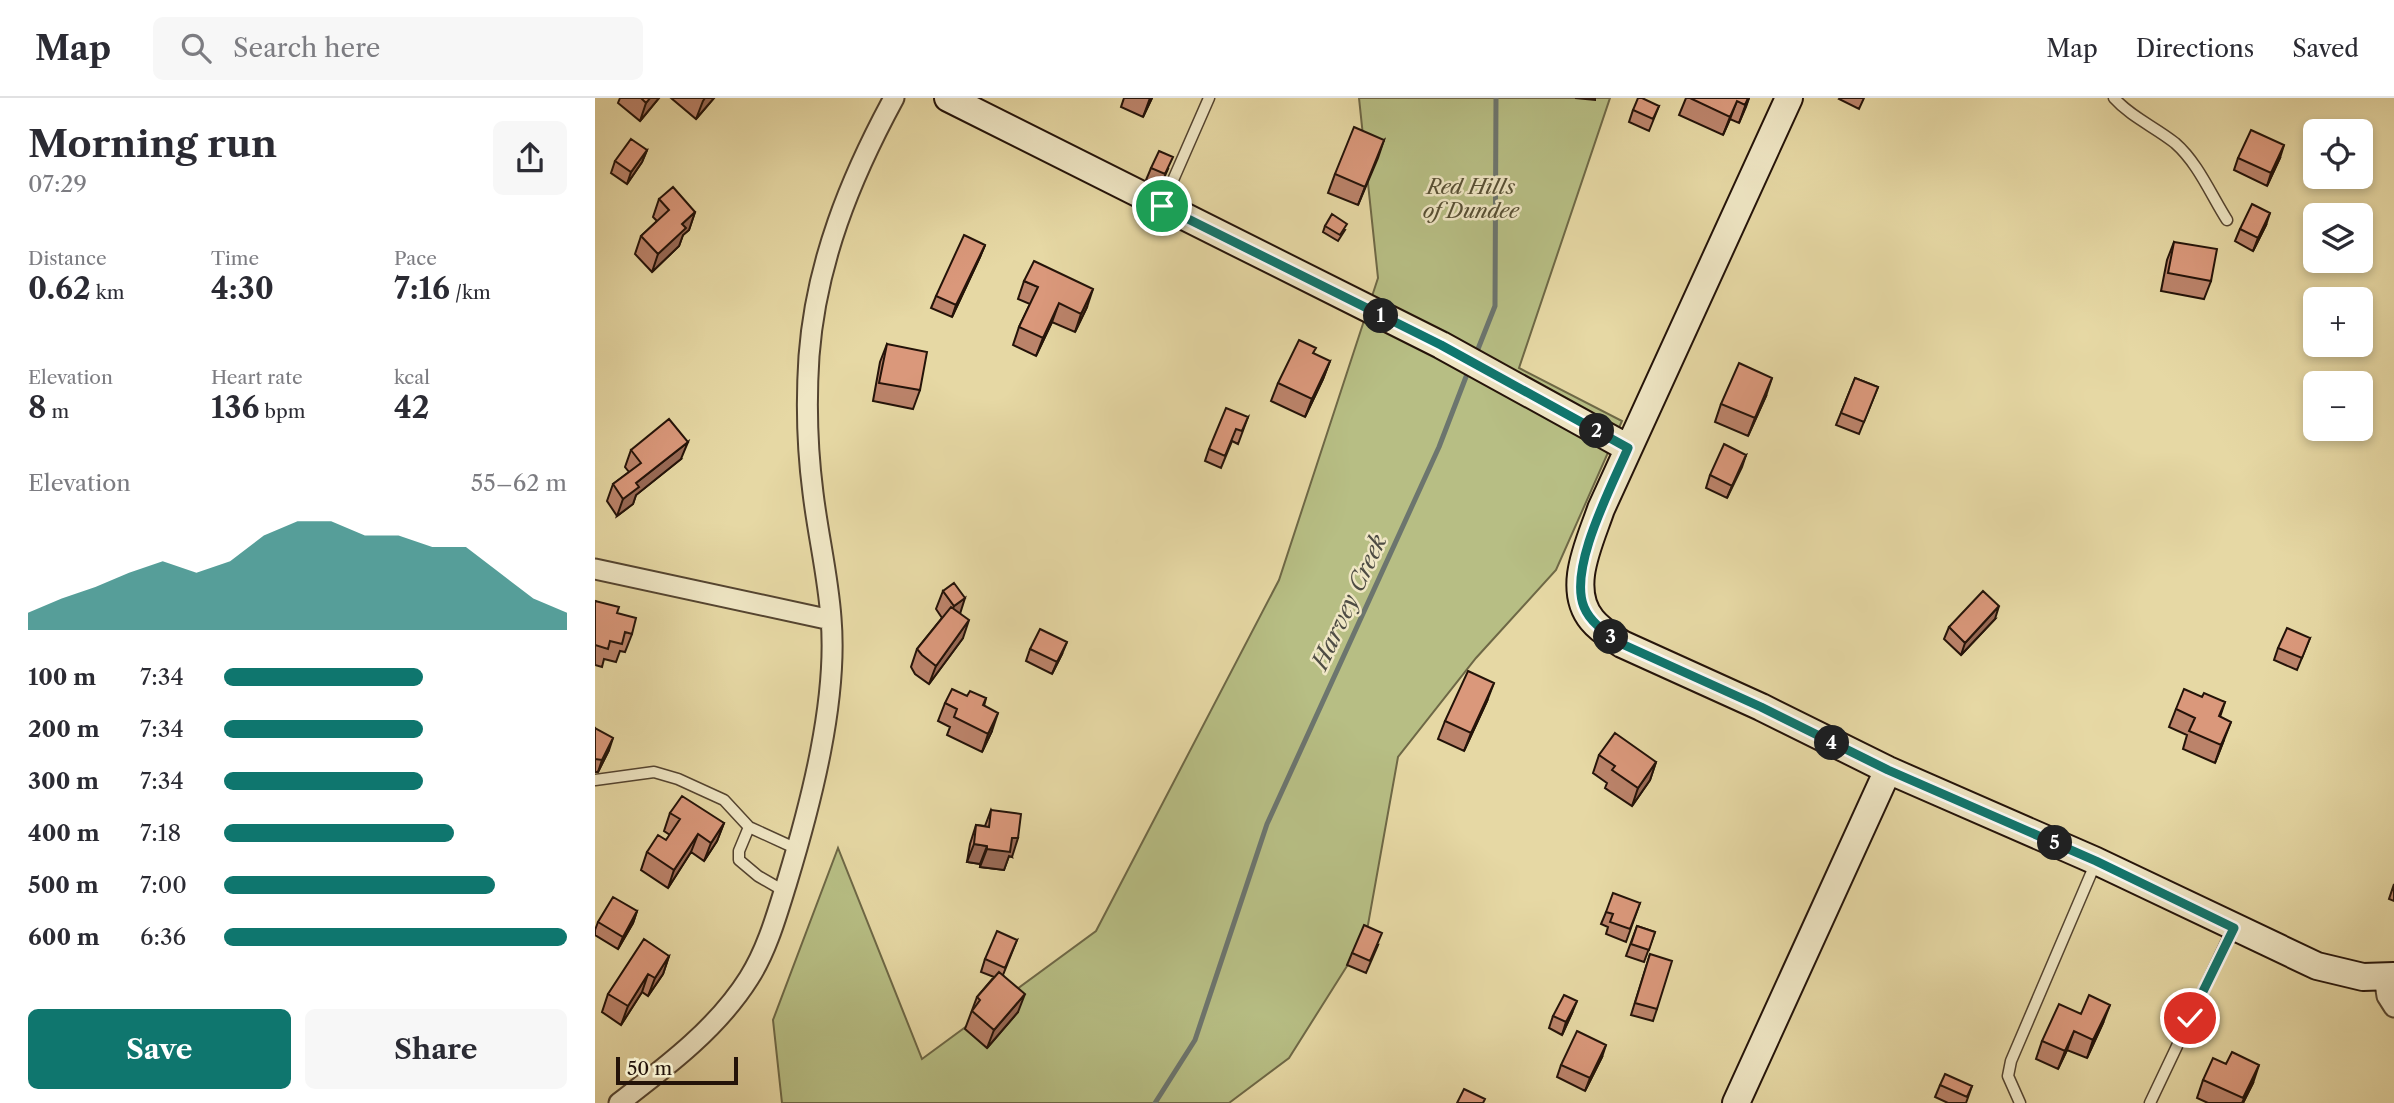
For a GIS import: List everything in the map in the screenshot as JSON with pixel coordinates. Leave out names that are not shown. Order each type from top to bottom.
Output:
[{"type":"street","points":[[619,1103],[699,1038],[731,1004],[751,976],[774,922],[797,849],[817,766],[825,714],[831,620],[807,441],[810,354],[818,289],[834,231],[863,156],[894,98]]},
{"type":"street","points":[[948,98],[1441,345],[1628,448]]},
{"type":"street","points":[[1789,98],[1601,509],[1585,554],[1580,581],[1583,606],[1591,619],[1622,644],[1761,707],[1888,770],[2096,861],[2317,966],[2342,974],[2389,976],[2387,996],[2394,1007]]},
{"type":"street","points":[[595,569],[831,620]]},
{"type":"street","points":[[1736,1103],[1888,770]]},
{"type":"lane","points":[[1162,206],[1209,98]]},
{"type":"lane","points":[[2114,98],[2122,107],[2175,143],[2191,159],[2227,220]]},
{"type":"lane","points":[[595,780],[654,772],[678,779],[724,800],[740,814],[749,827],[797,849]]},
{"type":"lane","points":[[749,827],[739,851],[739,860],[758,876],[784,891]]},
{"type":"lane","points":[[2020,1103],[2008,1076],[2011,1061],[2096,861]]},
{"type":"lane","points":[[2150,1103],[2234,928]]},
{"type":"green space","name":"Red Hills of Dundee","points":[[1359,98],[1610,98],[1519,368],[1622,421],[1556,570],[1476,658],[1398,757],[1366,936],[1289,1058],[1229,1103],[782,1103],[773,1020],[838,848],[922,1059],[1096,931],[1279,580],[1378,278]]},
{"type":"building","points":[[1638,98],[1659,106],[1653,119],[1633,110]]},
{"type":"building","points":[[1690,98],[1748,98],[1745,105],[1737,101],[1730,117]]},
{"type":"building","points":[[1354,127],[1384,140],[1365,187],[1335,174]]},
{"type":"building","points":[[2251,130],[2284,145],[2271,173],[2238,158]]},
{"type":"building","points":[[631,139],[647,150],[631,172],[615,161]]},
{"type":"building","points":[[1159,151],[1173,157],[1165,174],[1151,168]]},
{"type":"building","points":[[673,187],[695,212],[682,224],[686,228],[658,254],[641,236],[669,210],[659,199]]},
{"type":"building","points":[[2252,204],[2270,213],[2258,238],[2240,229]]},
{"type":"building","points":[[1332,214],[1347,224],[1340,235],[1325,226]]},
{"type":"building","points":[[964,235],[985,245],[956,305],[936,296]]},
{"type":"building","points":[[2174,242],[2217,249],[2211,281],[2168,273]]},
{"type":"building","points":[[1034,261],[1093,289],[1081,314],[1059,303],[1043,338],[1019,327],[1038,287],[1024,281]]},
{"type":"building","points":[[1299,340],[1316,348],[1313,353],[1330,361],[1312,399],[1278,383]]},
{"type":"building","points":[[887,344],[927,352],[920,390],[879,383]]},
{"type":"building","points":[[1739,363],[1772,378],[1755,418],[1721,404]]},
{"type":"building","points":[[1855,378],[1878,387],[1864,422],[1841,413]]},
{"type":"building","points":[[1226,408],[1248,417],[1242,431],[1236,429],[1225,456],[1209,449]]},
{"type":"building","points":[[669,419],[688,442],[636,483],[639,487],[623,499],[613,484],[641,463],[631,450]]},
{"type":"building","points":[[1724,444],[1746,455],[1732,486],[1710,475]]},
{"type":"building","points":[[954,583],[965,598],[954,606],[943,591]]},
{"type":"building","points":[[1983,591],[1999,606],[1965,643],[1949,627]]},
{"type":"building","points":[[595,601],[619,607],[617,613],[636,618],[632,634],[625,632],[622,644],[610,641],[608,649],[595,645]]},
{"type":"building","points":[[951,607],[969,620],[936,666],[917,649]]},
{"type":"building","points":[[2287,628],[2310,638],[2302,658],[2278,648]]},
{"type":"building","points":[[1040,629],[1067,642],[1057,662],[1030,649]]},
{"type":"building","points":[[1468,671],[1494,683],[1471,733],[1445,721]]},
{"type":"building","points":[[952,689],[967,696],[970,691],[986,698],[983,705],[998,713],[988,734],[954,717],[957,709],[945,703]]},
{"type":"building","points":[[2184,689],[2202,697],[2204,693],[2225,702],[2219,716],[2231,722],[2221,745],[2189,731],[2195,718],[2176,709]]},
{"type":"building","points":[[595,728],[613,738],[602,760],[595,759]]},
{"type":"building","points":[[1615,733],[1656,762],[1638,788],[1612,770],[1615,766],[1599,755]]},
{"type":"building","points":[[682,796],[724,823],[711,843],[698,834],[674,870],[647,852],[658,835],[666,840],[680,819],[670,813]]},
{"type":"building","points":[[991,810],[1021,814],[1018,838],[1012,838],[1010,852],[974,844],[976,825],[989,827]]},
{"type":"building","points":[[1613,893],[1640,903],[1630,929],[1610,922],[1613,914],[1606,912]]},
{"type":"building","points":[[613,897],[637,911],[623,937],[598,922]]},
{"type":"building","points":[[1364,925],[1382,933],[1370,961],[1352,953]]},
{"type":"building","points":[[1637,926],[1655,932],[1649,950],[1631,944]]},
{"type":"building","points":[[997,931],[1017,940],[1005,968],[985,959]]},
{"type":"building","points":[[644,939],[669,956],[655,978],[648,974],[628,1006],[608,994]]},
{"type":"building","points":[[1650,954],[1672,961],[1657,1009],[1635,1003]]},
{"type":"building","points":[[999,972],[1025,994],[994,1030],[972,1011],[980,1000],[977,997]]},
{"type":"building","points":[[1564,995],[1577,1001],[1566,1022],[1553,1016]]},
{"type":"building","points":[[2089,995],[2110,1005],[2093,1040],[2074,1031],[2065,1051],[2042,1041],[2059,1004],[2081,1014]]},
{"type":"building","points":[[1577,1031],[1606,1045],[1590,1078],[1561,1065]]},
{"type":"building","points":[[2232,1052],[2259,1065],[2243,1098],[2203,1080],[2213,1058],[2226,1064]]},
{"type":"building","points":[[1945,1074],[1972,1086],[1967,1097],[1940,1085]]},
{"type":"building","points":[[1464,1089],[1485,1099],[1483,1103],[1457,1103]]},
{"type":"waterway","name":"Harvey Creek","points":[[1476,354],[1495,306],[1496,98]]},
{"type":"waterway","name":"Harvey Creek","points":[[1155,1103],[1195,1040],[1267,824],[1439,447],[1469,369]]},
{"type":"route","points":[[1162,206],[1441,345],[1628,448],[1585,554],[1580,581],[1583,606],[1591,619],[1622,644],[1761,707],[1888,770],[2096,861],[2234,928],[2190,1018]]}]
